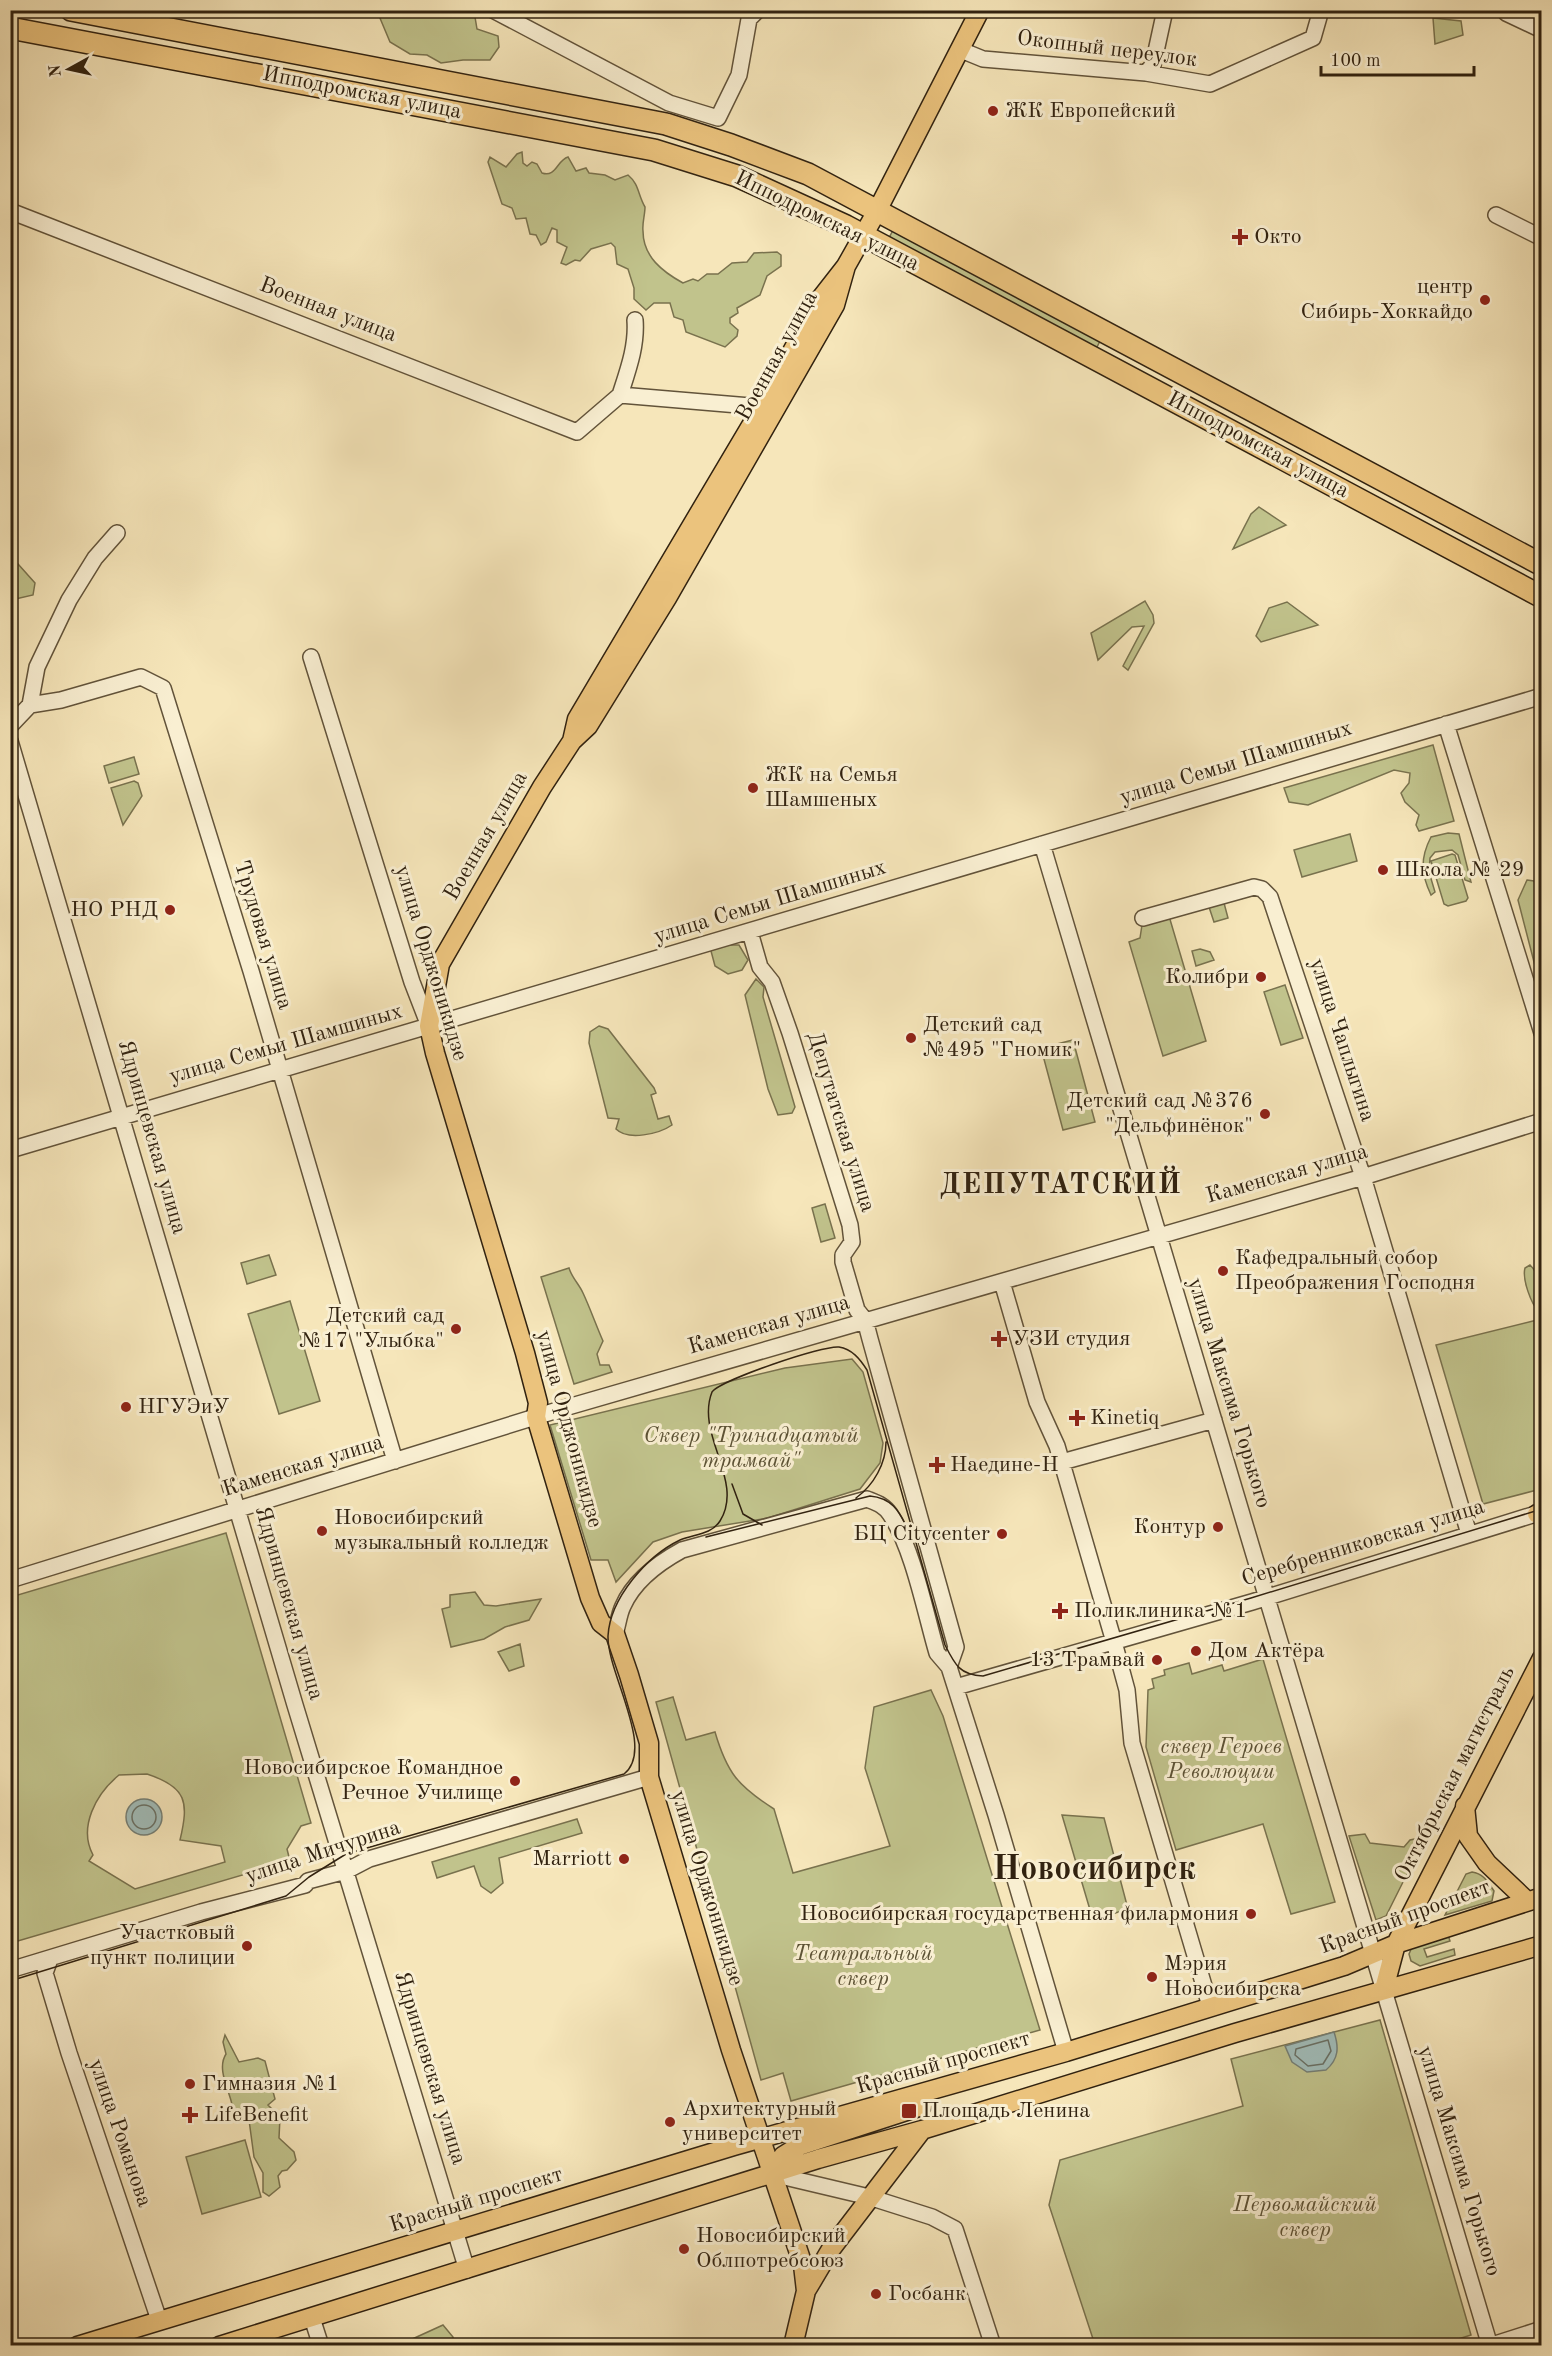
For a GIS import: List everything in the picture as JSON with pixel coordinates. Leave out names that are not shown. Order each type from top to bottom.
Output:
[{"type":"highway","name":"Ипподромская улица","points":[[71,10],[666,124],[808,174],[1542,565]]},
{"type":"highway","name":"Ипподромская улица","points":[[10,28],[626,144],[687,159],[737,176],[805,205],[863,235],[1542,597]]},
{"type":"highway","points":[[626,144],[636,136],[638,128],[630,118]]},
{"type":"main road","name":"Военная улица","points":[[429,1026],[440,964],[515,833],[572,741],[576,720],[768,410],[821,298],[846,266],[961,50],[974,12]]},
{"type":"main road","name":"улица Орджоникидзе","points":[[429,1026],[435,1053],[525,1353],[538,1403],[536,1417],[594,1611],[601,1623],[615,1634],[649,1743],[649,1777],[760,2139],[803,2265],[806,2291],[793,2346]]},
{"type":"main road","name":"Октябрьская магистраль","points":[[1384,1989],[1396,1944],[1542,1658]]},
{"type":"main road","points":[[1465,1806],[1468,1836],[1487,1863],[1534,1898]]},
{"type":"main road","name":"Красный проспект","points":[[77,2346],[760,2139],[1066,2052],[1373,1955],[1396,1944],[1534,1898]]},
{"type":"main road","points":[[219,2346],[772,2174],[1384,1989],[1542,1945]]},
{"type":"main road","points":[[772,2174],[783,2156],[799,2146],[929,2104],[996,2073]]},
{"type":"main road","points":[[806,2291],[831,2249],[922,2130]]},
{"type":"street","points":[[493,10],[669,103],[718,118],[739,75],[749,19],[758,10]]},
{"type":"street","points":[[1146,73],[1153,65],[1165,10]]},
{"type":"street","name":"Окопный переулок","points":[[961,50],[983,59],[1146,73],[1210,84],[1313,38],[1318,17],[1317,10]]},
{"type":"street","points":[[1508,10],[1506,13],[1542,30]]},
{"type":"street","name":"Военная улица","points":[[10,211],[578,432],[620,395]]},
{"type":"street","points":[[1496,215],[1542,238]]},
{"type":"street","points":[[635,320],[636,334],[632,357],[620,395],[768,410]]},
{"type":"street","points":[[10,726],[30,705],[37,667],[69,600],[95,558],[117,532]]},
{"type":"street","name":"улица Орджоникидзе","points":[[311,657],[411,982],[429,1026]]},
{"type":"street","name":"Трудовая улица","points":[[30,705],[61,700],[141,677],[163,688],[279,1068],[395,1461]]},
{"type":"street","name":"улица Семьи Шамшиных","points":[[10,1149],[1542,696]]},
{"type":"street","points":[[1446,724],[1542,1033]]},
{"type":"street","name":"Ядринцевская улица","points":[[10,741],[123,1115],[238,1511],[467,2270]]},
{"type":"street","name":"улица Максима Горького","points":[[1042,844],[1490,2345]]},
{"type":"street","name":"улица Чаплыгина","points":[[1143,918],[1254,887],[1262,889],[1270,897],[1363,1177],[1469,1534]]},
{"type":"street","name":"Депутатская улица","points":[[750,932],[760,967],[772,982],[838,1188],[852,1242],[843,1255],[843,1262],[857,1310],[865,1320],[956,1647],[949,1667],[1066,2052]]},
{"type":"street","name":"Каменская улица","points":[[10,1580],[536,1417],[1363,1177],[1542,1121]]},
{"type":"street","points":[[1002,1282],[1037,1402],[1062,1462],[1114,1642],[1127,1690],[1132,1743],[1210,2006]]},
{"type":"street","points":[[1062,1462],[1214,1420]]},
{"type":"street","points":[[615,1634],[623,1605],[641,1580],[664,1560],[682,1550],[867,1499],[881,1504],[890,1513],[900,1534],[938,1653],[949,1667]]},
{"type":"street","name":"Серебренниковская улица","points":[[956,1687],[1114,1642],[1540,1513]]},
{"type":"street","name":"улица Мичурина","points":[[10,1971],[346,1871],[369,1859],[649,1777]]},
{"type":"street","name":"улица Романова","points":[[50,1959],[45,1973],[159,2320]]},
{"type":"street","points":[[772,2174],[869,2197],[932,2217],[955,2229],[959,2235],[993,2346]]},
{"type":"street","points":[[312,2318],[321,2346]]},
{"type":"street","points":[[1490,2345],[1542,2329]]},
{"type":"green space","points":[[377,11],[474,11],[477,29],[498,36],[499,47],[490,60],[441,63],[427,55],[410,54],[390,42]]},
{"type":"green space","points":[[1433,18],[1461,21],[1463,35],[1435,44]]},
{"type":"green space","points":[[522,152],[523,163],[527,166],[532,162],[537,164],[542,173],[550,173],[568,157],[576,171],[586,168],[589,173],[605,175],[615,180],[628,175],[632,178],[645,207],[643,228],[646,249],[662,269],[683,283],[693,279],[698,281],[707,274],[718,274],[732,263],[747,262],[754,253],[777,252],[781,255],[781,266],[767,276],[760,295],[737,308],[738,313],[730,318],[730,323],[738,330],[737,336],[725,347],[686,332],[683,320],[674,317],[670,303],[654,303],[646,310],[634,299],[634,288],[628,269],[617,264],[615,247],[611,243],[591,249],[580,261],[575,260],[566,265],[561,263],[567,247],[557,242],[557,230],[552,228],[546,242],[541,245],[536,235],[530,234],[526,218],[516,219],[512,208],[502,204],[488,162],[490,157],[506,167],[517,154]]},
{"type":"green space","points":[[893,230],[1101,339],[1096,349],[889,238]]},
{"type":"green space","points":[[1259,507],[1286,525],[1233,549],[1251,514]]},
{"type":"green space","points":[[10,555],[35,583],[33,595],[11,600]]},
{"type":"green space","points":[[1145,601],[1153,615],[1154,623],[1128,670],[1123,666],[1144,626],[1132,627],[1098,660],[1091,633]]},
{"type":"green space","points":[[1287,602],[1318,625],[1261,642],[1256,636],[1269,608]]},
{"type":"green space","points":[[1433,745],[1454,821],[1419,831],[1416,825],[1419,815],[1405,802],[1401,793],[1409,783],[1410,773],[1394,770],[1308,805],[1289,802],[1284,788]]},
{"type":"green space","points":[[134,757],[139,774],[109,783],[104,766]]},
{"type":"green space","points":[[134,781],[138,783],[142,796],[123,825],[111,788]]},
{"type":"green space","points":[[1448,833],[1459,834],[1471,882],[1465,880],[1458,855],[1452,850],[1435,852],[1430,858],[1429,872],[1435,892],[1431,895],[1423,866],[1425,852],[1431,837]]},
{"type":"green space","points":[[1350,834],[1357,861],[1302,877],[1294,850]]},
{"type":"green space","points":[[1455,855],[1468,898],[1466,901],[1448,906],[1444,904],[1431,861]]},
{"type":"green space","points":[[1527,880],[1534,881],[1541,898],[1541,989],[1518,900]]},
{"type":"green space","points":[[1224,903],[1228,918],[1214,922],[1209,907]]},
{"type":"green space","points":[[1169,916],[1206,1041],[1163,1056],[1129,942],[1140,938],[1142,925]]},
{"type":"green space","points":[[719,945],[739,945],[748,960],[742,970],[728,974],[715,966],[711,951]]},
{"type":"green space","points":[[1200,949],[1210,952],[1214,960],[1196,966],[1192,951]]},
{"type":"green space","points":[[756,979],[764,987],[763,997],[795,1107],[792,1113],[778,1115],[768,1089],[745,995]]},
{"type":"green space","points":[[1285,985],[1303,1038],[1281,1045],[1264,992]]},
{"type":"green space","points":[[599,1026],[608,1029],[654,1088],[656,1093],[651,1095],[658,1119],[669,1116],[672,1125],[644,1135],[628,1135],[616,1129],[619,1119],[608,1118],[589,1043],[590,1032]]},
{"type":"green space","points":[[1073,1040],[1095,1122],[1063,1130],[1041,1048]]},
{"type":"green space","points":[[825,1204],[835,1238],[821,1242],[812,1208]]},
{"type":"green space","points":[[269,1255],[276,1275],[247,1284],[241,1263]]},
{"type":"green space","points":[[1530,1265],[1537,1275],[1540,1286],[1541,1311],[1539,1312],[1526,1285],[1525,1268]]},
{"type":"green space","points":[[569,1268],[583,1293],[603,1341],[597,1354],[600,1365],[609,1365],[612,1372],[574,1384],[541,1277]]},
{"type":"green space","points":[[290,1301],[320,1401],[279,1414],[248,1314]]},
{"type":"green space","points":[[1541,1319],[1541,1489],[1483,1504],[1436,1345]]},
{"type":"green space","name":"Сквер \"Тринадцатый трамвай\"","points":[[852,1359],[863,1372],[883,1443],[880,1463],[860,1489],[768,1518],[682,1532],[653,1542],[616,1582],[608,1560],[591,1560],[550,1425],[785,1368]]},
{"type":"green space","points":[[226,1533],[311,1823],[301,1826],[287,1849],[290,1861],[11,1943],[11,1597]],"holes":[[[147,1774],[170,1784],[182,1798],[184,1815],[180,1840],[221,1846],[225,1862],[135,1889],[89,1861],[93,1855],[89,1844],[89,1822],[97,1801],[119,1775]]]},
{"type":"green space","points":[[475,1592],[484,1605],[496,1606],[541,1599],[529,1620],[505,1627],[484,1639],[451,1647],[442,1609],[450,1607],[450,1595]]},
{"type":"green space","points":[[520,1644],[524,1666],[509,1671],[498,1652]]},
{"type":"green space","name":"сквер Героев Революции","points":[[1263,1659],[1335,1902],[1291,1914],[1263,1824],[1176,1850],[1146,1747],[1148,1690],[1154,1688],[1152,1679],[1165,1675],[1164,1670],[1189,1663],[1192,1674],[1222,1665],[1224,1671]]},
{"type":"green space","name":"Театральный сквер","points":[[931,1690],[943,1716],[1040,2030],[791,2101],[783,2073],[761,2080],[656,1702],[673,1697],[686,1740],[715,1732],[729,1768],[751,1793],[774,1809],[793,1873],[890,1846],[865,1768],[874,1707]]},
{"type":"green space","points":[[1062,1815],[1104,1818],[1128,1909],[1093,1920]]},
{"type":"green space","points":[[577,1819],[582,1833],[499,1858],[503,1883],[491,1893],[481,1886],[474,1866],[437,1878],[432,1862]]},
{"type":"green space","points":[[1365,1834],[1370,1843],[1404,1847],[1410,1840],[1415,1839],[1418,1852],[1386,1916],[1376,1920],[1349,1836]]},
{"type":"green space","points":[[1472,1872],[1482,1876],[1494,1891],[1492,1901],[1445,1915],[1466,1874]]},
{"type":"green space","points":[[1448,1935],[1450,1941],[1424,1949],[1427,1957],[1454,1949],[1455,1955],[1420,1966],[1411,1961],[1409,1954],[1412,1947]]},
{"type":"green space","name":"Первомайский сквер","points":[[1380,2020],[1471,2335],[1436,2346],[1095,2345],[1049,2205],[1060,2160],[1243,2106],[1231,2059]]},
{"type":"green space","points":[[225,2035],[239,2062],[258,2058],[265,2061],[275,2099],[268,2105],[280,2117],[279,2138],[294,2152],[296,2160],[278,2176],[280,2187],[269,2196],[263,2192],[263,2173],[254,2157],[249,2120],[234,2115],[223,2075],[223,2061],[226,2054],[223,2042]]},
{"type":"green space","points":[[245,2140],[261,2197],[202,2214],[186,2157]]},
{"type":"green space","points":[[443,2325],[453,2337],[454,2345],[404,2345],[408,2341]]},
{"type":"water","points":[[144,1799],[157,1804],[162,1817],[157,1830],[144,1835],[131,1830],[126,1817],[131,1804]]},
{"type":"water","points":[[1334,2032],[1337,2043],[1336,2057],[1326,2070],[1307,2072],[1292,2062],[1285,2046]]},
{"type":"tram line","points":[[10,1981],[286,1896],[309,1877],[346,1854],[624,1774],[632,1762],[635,1747],[633,1729],[610,1652],[608,1636],[615,1607],[632,1580],[655,1556],[680,1540],[712,1529],[720,1521],[726,1506],[727,1490],[710,1425],[708,1408],[712,1392],[733,1380],[794,1357],[839,1347],[855,1355],[867,1370],[945,1645],[959,1668],[969,1674],[983,1676],[1251,1598],[1542,1509]]},
{"type":"tram line","points":[[856,1498],[878,1473],[884,1458],[886,1442]]},
{"type":"tram line","points":[[732,1484],[743,1514],[762,1525]]},
{"type":"tram line","points":[[706,1537],[870,1496],[889,1502],[901,1516],[907,1528]]},
{"type":"place","name":"ЖК Европейский","points":[[993,111]]},
{"type":"place","name":"Окто","points":[[1240,237]]},
{"type":"place","name":"центр Сибирь-Хоккайдо","points":[[1485,300]]},
{"type":"place","name":"ЖК на Семья Шамшеных","points":[[753,788]]},
{"type":"place","name":"Школа № 29","points":[[1383,870]]},
{"type":"place","name":"НО РНД","points":[[170,910]]},
{"type":"place","name":"Колибри","points":[[1261,977]]},
{"type":"place","name":"Детский сад №495 \"Гномик\"","points":[[911,1038]]},
{"type":"place","name":"Детский сад №376 \"Дельфинёнок\"","points":[[1265,1114]]},
{"type":"place","name":"Кафедральный собор Преображения Господня","points":[[1223,1271]]},
{"type":"place","name":"Детский сад №17 \"Улыбка\"","points":[[456,1329]]},
{"type":"place","name":"УЗИ студия","points":[[999,1339]]},
{"type":"place","name":"НГУЭиУ","points":[[126,1407]]},
{"type":"place","name":"Kinetiq","points":[[1077,1418]]},
{"type":"place","name":"Наедине-Н","points":[[937,1465]]},
{"type":"place","name":"Контур","points":[[1218,1527]]},
{"type":"place","name":"Новосибирский музыкальный колледж","points":[[322,1531]]},
{"type":"place","name":"БЦ Citycenter","points":[[1002,1534]]},
{"type":"place","name":"Поликлиника №1","points":[[1060,1611]]},
{"type":"place","name":"Дом Актёра","points":[[1196,1651]]},
{"type":"place","name":"13 Трамвай","points":[[1157,1660]]},
{"type":"place","name":"Новосибирское Командное Речное Училище","points":[[515,1781]]},
{"type":"place","name":"Marriott","points":[[624,1859]]},
{"type":"place","name":"Новосибирская государственная филармония","points":[[1251,1914]]},
{"type":"place","name":"Участковый пункт полиции","points":[[247,1946]]},
{"type":"place","name":"Мэрия Новосибирска","points":[[1152,1977]]},
{"type":"place","name":"Гимназия №1","points":[[190,2084]]},
{"type":"place","name":"Площадь Ленина","points":[[909,2111]]},
{"type":"place","name":"LifeBenefit","points":[[190,2115]]},
{"type":"place","name":"Архитектурный университет","points":[[670,2122]]},
{"type":"place","name":"Новосибирский Облпотребсоюз","points":[[684,2249]]},
{"type":"place","name":"Госбанк","points":[[876,2294]]},
{"type":"district","name":"ДЕПУТАТСКИЙ","points":[[1061,1186]]},
{"type":"district","name":"Новосибирск","points":[[1094,1870]]}]
